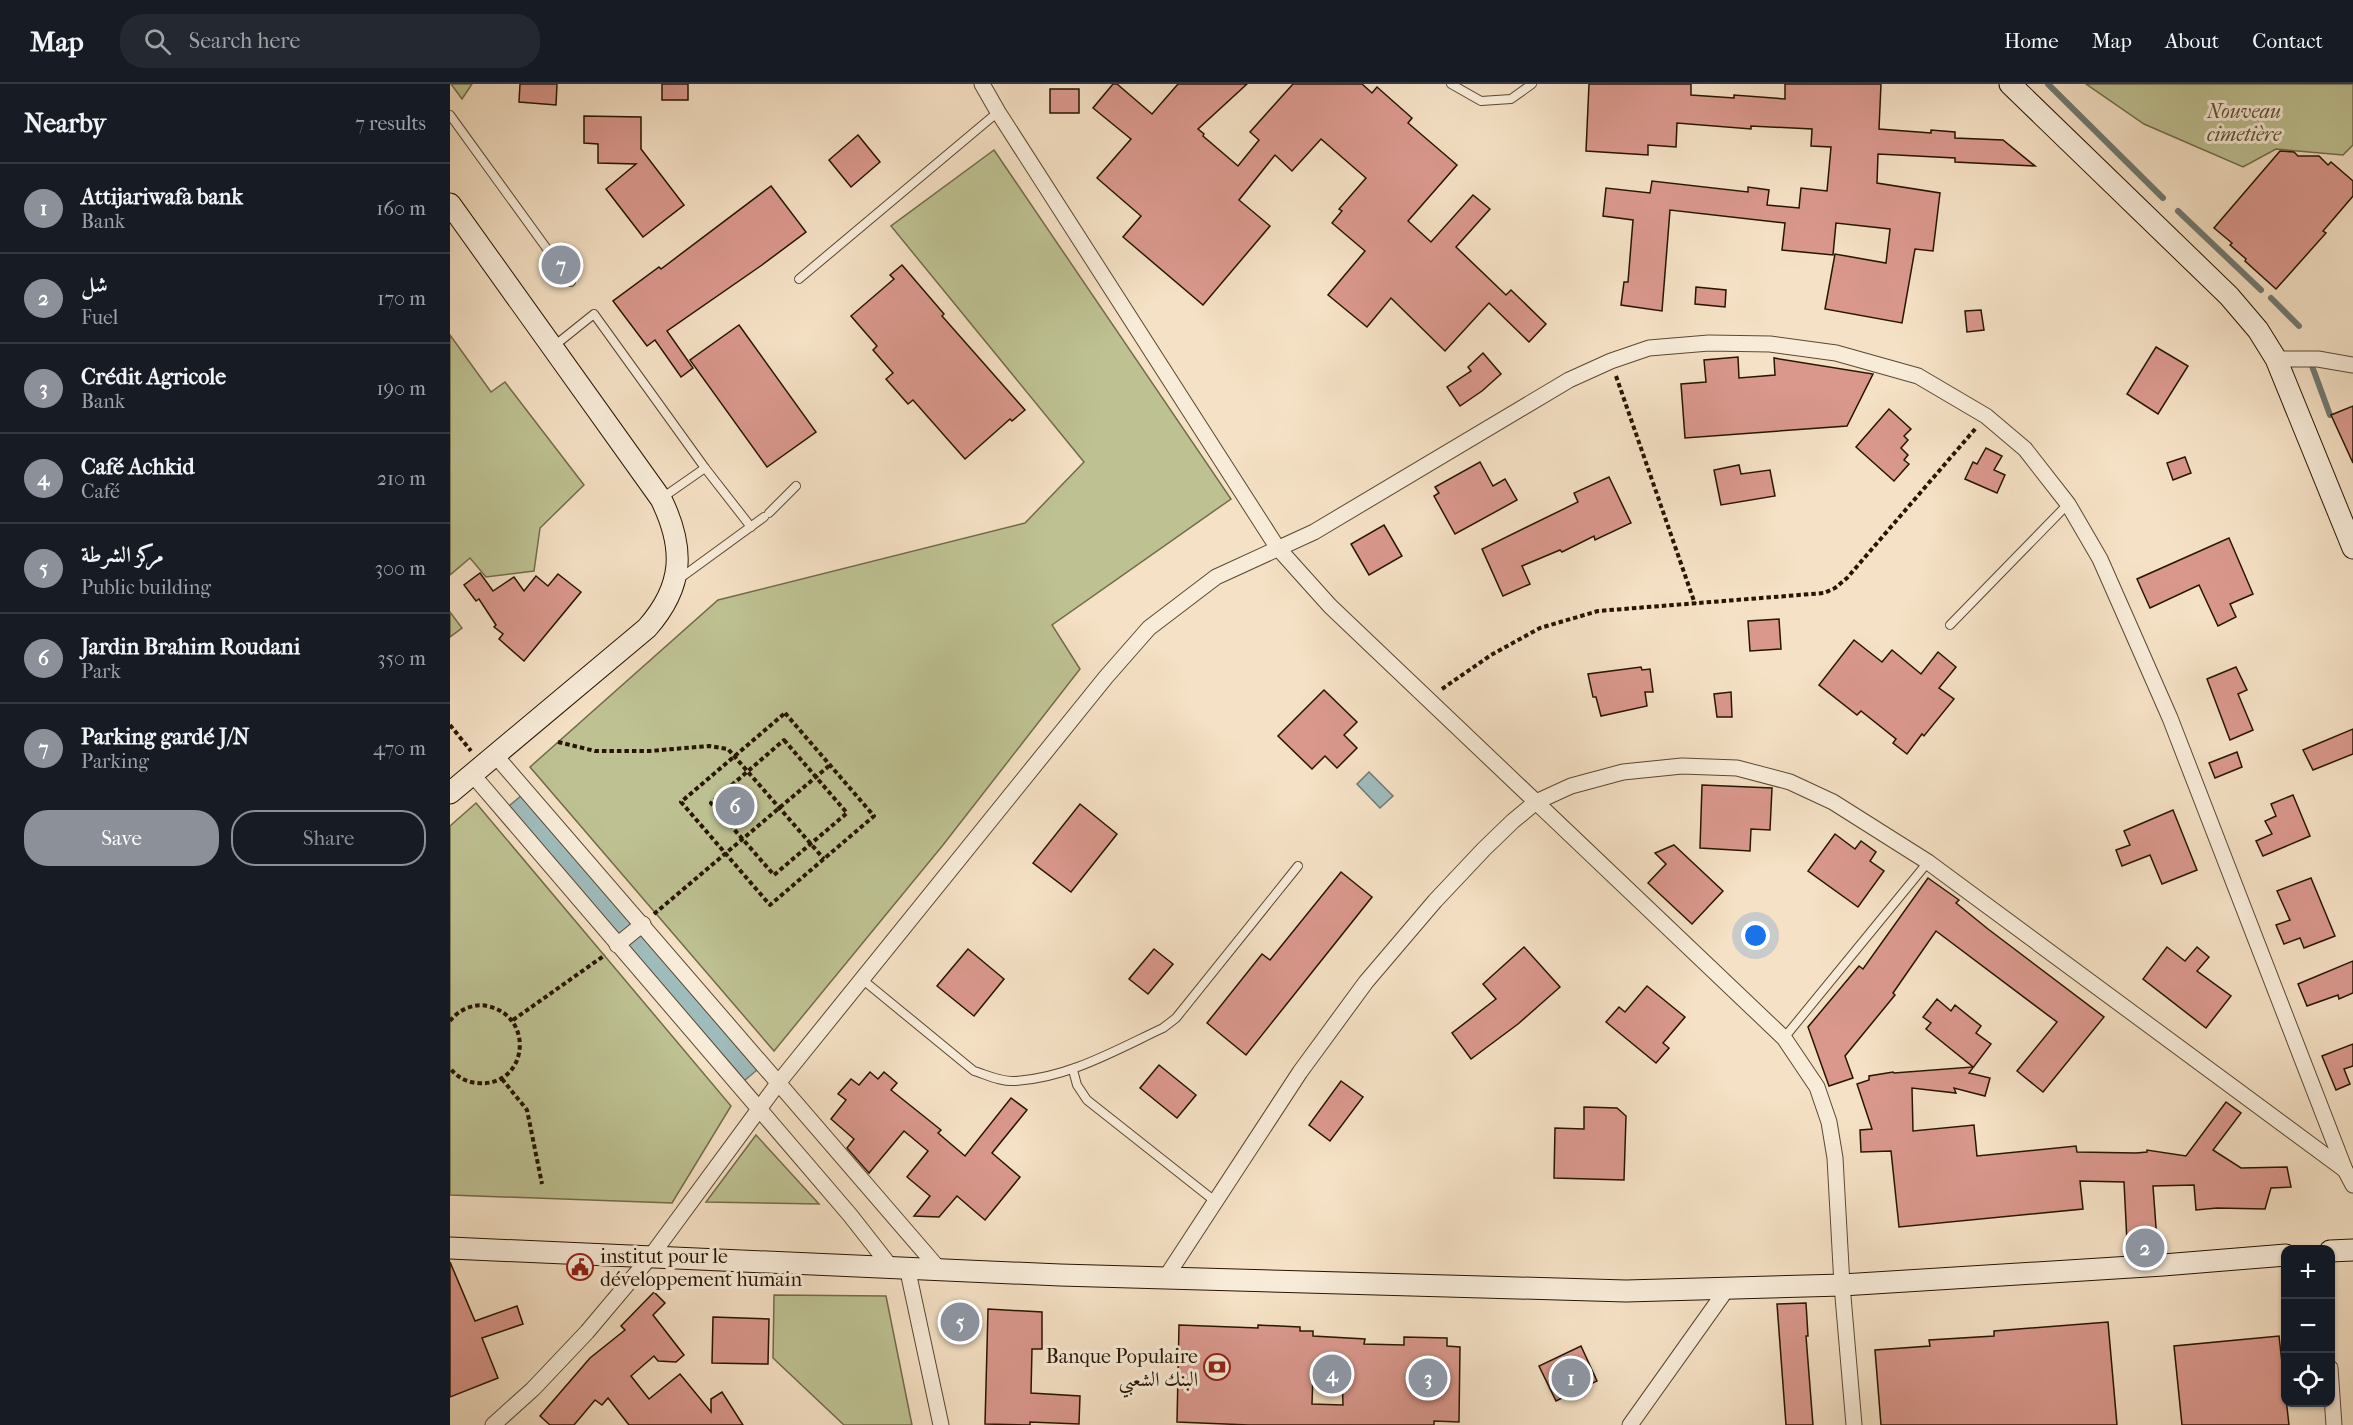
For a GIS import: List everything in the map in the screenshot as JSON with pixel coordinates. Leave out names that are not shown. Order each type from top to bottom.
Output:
[{"type":"main road","points":[[2010,84],[2229,296],[2258,330],[2276,359],[2353,548]]},
{"type":"main road","points":[[450,204],[661,499],[673,525],[678,553],[675,582],[669,598],[647,628],[450,793]]},
{"type":"main road","points":[[450,1248],[1060,1275],[1166,1276],[1626,1291],[1842,1284],[2281,1255]]},
{"type":"main road","points":[[2335,1251],[2353,1250]]},
{"type":"street","points":[[982,84],[1277,547],[1330,606],[1784,1038],[1817,1087],[1828,1122],[1835,1158],[1842,1284],[1854,1425]]},
{"type":"street","points":[[493,1425],[533,1389],[586,1332],[651,1256],[779,1082],[864,980],[1106,677],[1149,628],[1216,577],[1277,547],[1314,532],[1569,381],[1611,361],[1649,348],[1709,343],[1770,344],[1836,353],[1918,376],[1986,416],[2025,449],[2068,504],[2100,559],[2170,718],[2345,1170],[2353,1185]]},
{"type":"street","points":[[2276,359],[2318,359],[2353,365]]},
{"type":"street","points":[[483,765],[643,924],[939,1269]]},
{"type":"street","points":[[483,765],[617,945],[758,1110],[898,1267],[941,1425]]},
{"type":"street","points":[[1166,1276],[1300,1072],[1366,982],[1443,892],[1513,821],[1536,802],[1571,786],[1623,771],[1682,766],[1737,768],[1790,782],[1833,802],[1928,862],[2345,1170]]},
{"type":"street","points":[[617,945],[643,924]]},
{"type":"street","points":[[1630,1425],[1729,1286]]},
{"type":"street","points":[[2333,1407],[2334,1425]]},
{"type":"lane","points":[[1451,84],[1481,101],[1511,99],[1532,84]]},
{"type":"lane","points":[[799,279],[998,112]]},
{"type":"lane","points":[[450,115],[571,282]]},
{"type":"lane","points":[[553,347],[594,314],[705,468],[751,527]]},
{"type":"lane","points":[[661,499],[705,468]]},
{"type":"lane","points":[[675,582],[751,527],[796,486]]},
{"type":"lane","points":[[1950,625],[2068,504]]},
{"type":"lane","points":[[1784,1038],[1928,862]]},
{"type":"lane","points":[[864,980],[974,1071],[994,1078],[1013,1081],[1073,1070],[1163,1028],[1176,1018],[1298,866]]},
{"type":"lane","points":[[1073,1070],[1077,1085],[1087,1100],[1216,1202]]},
{"type":"path","points":[[1611,361],[1695,604]]},
{"type":"path","points":[[1428,699],[1491,655],[1540,628],[1598,612],[1824,593],[1835,588],[1847,578],[1986,416]]},
{"type":"path","points":[[785,713],[874,816],[770,905],[681,802],[735,755],[785,713]]},
{"type":"path","points":[[450,724],[483,765]]},
{"type":"path","points":[[784,740],[847,813],[774,875],[711,803],[748,771],[784,740]]},
{"type":"path","points":[[558,742],[595,752],[720,746],[735,755],[824,859]]},
{"type":"path","points":[[643,924],[830,765]]},
{"type":"path","points":[[513,1020],[598,961],[617,945]]},
{"type":"path","points":[[450,1021],[452,1014],[468,1007],[484,1005],[500,1010],[513,1020],[520,1036],[520,1052],[514,1067],[502,1079],[486,1084],[470,1082],[455,1075],[450,1068]]},
{"type":"path","points":[[502,1079],[527,1110],[542,1184]]},
{"type":"green space","points":[[451,84],[472,84],[462,99]]},
{"type":"green space","name":"Nouveau cimetière","points":[[2086,84],[2353,84],[2353,145],[2343,155],[2276,149],[2243,167],[2144,124]]},
{"type":"green space","points":[[994,150],[1231,499],[1052,625],[1080,669],[943,845],[774,1051],[530,767],[718,600],[1025,523],[1084,462],[891,226]]},
{"type":"green space","points":[[450,335],[491,392],[505,382],[584,485],[540,528],[534,571],[486,577],[470,558],[450,575]]},
{"type":"green space","points":[[450,612],[462,628],[450,637]]},
{"type":"green space","points":[[476,803],[731,1106],[672,1203],[450,1195],[450,826]]},
{"type":"green space","points":[[756,1135],[819,1204],[706,1202]]},
{"type":"green space","points":[[774,1295],[886,1296],[912,1425],[844,1425],[773,1358]]},
{"type":"water","points":[[1369,772],[1393,796],[1380,808],[1357,784]]},
{"type":"water","points":[[522,795],[757,1070],[744,1081],[509,806]]},
{"type":"building","points":[[520,84],[557,84],[556,105],[519,102]]},
{"type":"building","points":[[662,84],[688,84],[688,100],[662,100]]},
{"type":"building","points":[[1113,84],[1117,84],[1152,114],[1178,84],[1247,84],[1198,129],[1238,166],[1259,140],[1250,132],[1293,84],[1362,84],[1372,93],[1377,87],[1412,118],[1408,123],[1457,165],[1408,221],[1431,242],[1473,195],[1490,209],[1456,247],[1506,295],[1511,290],[1546,324],[1529,342],[1489,303],[1445,351],[1391,298],[1367,327],[1328,295],[1365,251],[1332,223],[1342,211],[1339,209],[1366,178],[1321,139],[1292,171],[1275,155],[1239,200],[1270,226],[1203,305],[1123,237],[1141,216],[1097,178],[1131,139],[1093,108]]},
{"type":"building","points":[[1589,84],[1691,84],[1691,95],[1734,98],[1734,95],[1785,99],[1785,84],[1881,84],[1879,129],[1931,133],[1931,130],[1955,132],[1955,138],[2003,140],[2035,166],[1955,162],[1955,158],[1878,154],[1877,183],[1940,193],[1933,251],[1915,249],[1902,323],[1825,309],[1835,254],[1886,263],[1890,229],[1836,223],[1833,255],[1782,250],[1785,223],[1670,210],[1662,311],[1621,305],[1624,282],[1628,282],[1633,220],[1603,216],[1606,188],[1650,193],[1652,181],[1748,192],[1748,187],[1769,190],[1767,205],[1799,208],[1801,188],[1827,191],[1831,147],[1811,146],[1812,129],[1751,126],[1751,129],[1677,123],[1676,147],[1648,145],[1648,155],[1586,151]]},
{"type":"building","points":[[1050,89],[1079,89],[1079,113],[1050,113]]},
{"type":"building","points":[[584,116],[641,117],[641,149],[684,205],[643,237],[606,189],[636,164],[598,163],[598,144],[584,143]]},
{"type":"building","points":[[858,135],[880,162],[851,187],[829,160]]},
{"type":"building","points":[[2280,151],[2294,152],[2298,156],[2319,156],[2328,165],[2331,162],[2353,181],[2353,196],[2323,231],[2326,233],[2276,289],[2245,261],[2246,259],[2230,245],[2232,243],[2214,228]]},
{"type":"building","points":[[771,186],[806,232],[667,331],[693,368],[681,377],[655,340],[647,346],[613,301],[659,267],[661,269]]},
{"type":"building","points":[[902,265],[944,314],[942,316],[1025,410],[1012,421],[1010,419],[965,459],[913,400],[908,404],[886,379],[893,373],[873,350],[877,346],[851,316],[894,279],[890,275]]},
{"type":"building","points":[[1696,287],[1726,290],[1725,307],[1695,304]]},
{"type":"building","points":[[1981,310],[1984,330],[1967,332],[1965,311]]},
{"type":"building","points":[[739,325],[816,432],[767,467],[690,360]]},
{"type":"building","points":[[2156,347],[2188,366],[2158,414],[2127,394]]},
{"type":"building","points":[[1483,353],[1501,374],[1460,406],[1447,387],[1471,371],[1468,367]]},
{"type":"building","points":[[1738,357],[1739,378],[1775,375],[1774,358],[1873,374],[1847,426],[1685,438],[1681,384],[1706,382],[1704,360]]},
{"type":"building","points":[[2353,406],[2353,463],[2331,415]]},
{"type":"building","points":[[1889,409],[1911,429],[1904,436],[1908,440],[1901,448],[1908,455],[1904,460],[1909,464],[1894,481],[1856,447]]},
{"type":"building","points":[[1986,448],[2002,456],[1994,470],[2005,475],[1997,493],[1965,479],[1973,462],[1977,464]]},
{"type":"building","points":[[2185,457],[2191,473],[2173,480],[2167,463]]},
{"type":"building","points":[[1480,462],[1493,486],[1505,479],[1517,500],[1455,534],[1434,496],[1439,493],[1435,487]]},
{"type":"building","points":[[1739,465],[1741,474],[1770,470],[1775,496],[1721,505],[1714,470]]},
{"type":"building","points":[[1609,477],[1631,523],[1595,540],[1594,536],[1562,552],[1560,550],[1522,566],[1530,584],[1503,596],[1482,549],[1578,502],[1574,493]]},
{"type":"building","points":[[1384,525],[1402,556],[1369,575],[1351,544]]},
{"type":"building","points":[[2229,538],[2253,594],[2230,604],[2236,617],[2218,626],[2199,585],[2150,608],[2137,579]]},
{"type":"building","points":[[480,573],[493,591],[514,577],[524,591],[536,576],[548,586],[558,574],[581,592],[524,661],[499,639],[503,634],[494,627],[496,625],[479,599],[476,601],[464,585]]},
{"type":"building","points":[[1779,619],[1781,649],[1750,651],[1748,621]]},
{"type":"building","points":[[1854,640],[1882,662],[1892,650],[1921,674],[1938,652],[1956,667],[1939,688],[1954,699],[1907,754],[1893,743],[1896,739],[1861,711],[1857,715],[1819,685]]},
{"type":"building","points":[[1641,667],[1642,670],[1650,669],[1653,692],[1645,692],[1647,706],[1601,716],[1596,697],[1593,697],[1588,674]]},
{"type":"building","points":[[2236,667],[2247,690],[2238,694],[2253,730],[2230,740],[2207,679]]},
{"type":"building","points":[[1324,690],[1357,722],[1344,735],[1357,748],[1337,768],[1325,756],[1312,769],[1278,736]]},
{"type":"building","points":[[1731,692],[1732,717],[1717,717],[1714,694]]},
{"type":"building","points":[[2353,729],[2353,754],[2313,770],[2303,750]]},
{"type":"building","points":[[2237,752],[2242,767],[2215,778],[2209,763]]},
{"type":"building","points":[[1702,785],[1772,788],[1770,830],[1751,829],[1750,851],[1700,848]]},
{"type":"building","points":[[2293,795],[2310,836],[2263,856],[2256,841],[2272,834],[2265,821],[2276,816],[2271,804]]},
{"type":"building","points":[[1080,804],[1117,834],[1071,892],[1033,863]]},
{"type":"building","points":[[2173,810],[2197,870],[2162,884],[2150,855],[2122,866],[2116,850],[2130,845],[2124,831]]},
{"type":"building","points":[[1835,834],[1855,849],[1861,841],[1876,852],[1870,861],[1884,871],[1858,907],[1808,871]]},
{"type":"building","points":[[1674,845],[1723,891],[1692,924],[1648,883],[1666,864],[1655,853]]},
{"type":"building","points":[[1341,872],[1372,897],[1246,1055],[1207,1023],[1262,954],[1270,960]]},
{"type":"building","points":[[1928,878],[1959,900],[1956,903],[1988,929],[2104,1017],[2043,1092],[2017,1071],[2057,1022],[1936,931],[1893,993],[1895,995],[1845,1056],[1853,1078],[1829,1086],[1808,1027],[1859,966],[1863,969]]},
{"type":"building","points":[[2311,878],[2335,936],[2304,948],[2300,938],[2284,944],[2276,925],[2290,920],[2277,891]]},
{"type":"building","points":[[1524,947],[1560,987],[1518,1024],[1471,1059],[1452,1033],[1496,999],[1483,984]]},
{"type":"building","points":[[2167,947],[2185,961],[2197,947],[2209,957],[2197,971],[2231,996],[2206,1028],[2143,979]]},
{"type":"building","points":[[968,949],[1004,979],[974,1016],[937,986]]},
{"type":"building","points":[[1154,949],[1173,964],[1148,994],[1129,979]]},
{"type":"building","points":[[2353,961],[2353,993],[2339,999],[2338,995],[2307,1006],[2298,984]]},
{"type":"building","points":[[1647,986],[1685,1017],[1663,1043],[1669,1048],[1656,1063],[1606,1022],[1619,1007],[1625,1012]]},
{"type":"building","points":[[1937,999],[1951,1011],[1955,1005],[1981,1026],[1976,1033],[1991,1044],[1969,1073],[1990,1078],[1985,1096],[1954,1088],[1956,1093],[1912,1088],[1913,1131],[1974,1125],[1977,1156],[2076,1146],[2077,1152],[2136,1153],[2147,1152],[2147,1150],[2186,1156],[2226,1102],[2241,1113],[2213,1150],[2241,1168],[2287,1167],[2291,1187],[2271,1188],[2265,1209],[2196,1210],[2194,1185],[2153,1186],[2157,1241],[2127,1242],[2124,1182],[2080,1181],[2083,1209],[1899,1227],[1891,1151],[1861,1152],[1860,1130],[1872,1129],[1857,1084],[1869,1080],[1869,1076],[1893,1072],[1973,1067],[1926,1029],[1931,1023],[1923,1017]]},
{"type":"building","points":[[2353,1044],[2353,1066],[2344,1069],[2350,1084],[2336,1090],[2322,1056]]},
{"type":"building","points":[[1159,1065],[1196,1095],[1177,1118],[1140,1088]]},
{"type":"building","points":[[870,1072],[878,1079],[884,1072],[897,1083],[891,1090],[941,1130],[938,1133],[965,1156],[1011,1098],[1027,1110],[992,1153],[1020,1177],[985,1220],[957,1196],[939,1217],[914,1216],[930,1196],[907,1177],[928,1151],[904,1131],[869,1173],[847,1148],[854,1139],[831,1119],[846,1100],[838,1094],[851,1079],[859,1085]]},
{"type":"building","points":[[1341,1081],[1363,1097],[1330,1141],[1309,1125]]},
{"type":"building","points":[[1584,1107],[1617,1108],[1626,1116],[1624,1180],[1554,1178],[1555,1128],[1584,1129]]},
{"type":"building","points":[[450,1262],[475,1321],[517,1306],[523,1324],[482,1338],[498,1378],[450,1397]]},
{"type":"building","points":[[654,1292],[665,1303],[653,1315],[684,1355],[676,1362],[658,1361],[654,1356],[631,1376],[649,1399],[680,1374],[711,1412],[711,1399],[722,1392],[743,1425],[629,1425],[608,1398],[602,1405],[595,1400],[574,1425],[550,1425],[540,1416],[590,1358],[625,1330],[621,1326]]},
{"type":"building","points":[[1806,1303],[1808,1336],[1806,1336],[1813,1425],[1786,1425],[1777,1304]]},
{"type":"building","points":[[988,1309],[1042,1312],[1042,1349],[1032,1349],[1031,1393],[1080,1396],[1079,1424],[1030,1422],[1030,1425],[985,1424]]},
{"type":"building","points":[[713,1317],[769,1319],[768,1364],[712,1363]]},
{"type":"building","points":[[2108,1322],[2117,1425],[1881,1425],[1875,1350],[1930,1346],[1929,1340],[1994,1336],[1994,1331]]},
{"type":"building","points":[[1179,1325],[1300,1327],[1300,1331],[1313,1331],[1313,1336],[1365,1339],[1364,1344],[1404,1345],[1404,1337],[1447,1338],[1447,1346],[1460,1347],[1459,1422],[1434,1421],[1434,1425],[1249,1425],[1177,1422]],"holes":[[[1313,1372],[1342,1374],[1343,1405],[1312,1404]]]},
{"type":"building","points":[[2279,1336],[2281,1407],[2287,1407],[2289,1425],[2182,1425],[2174,1346]]},
{"type":"building","points":[[1581,1346],[1597,1381],[1556,1401],[1539,1366]]},
{"type":"waterway","points":[[2048,84],[2163,198]]},
{"type":"waterway","points":[[2178,211],[2261,290]]},
{"type":"waterway","points":[[2271,298],[2299,326]]},
{"type":"waterway","points":[[2312,366],[2330,415]]},
{"type":"place","name":"Parking gardé J/N","points":[[561,265]]},
{"type":"place","name":"Jardin Brahim Roudani","points":[[735,806]]},
{"type":"place","name":"شل","points":[[2145,1248]]},
{"type":"place","name":"institut pour le développement humain","points":[[580,1267]]},
{"type":"place","name":"مركز الشرطة","points":[[960,1322]]},
{"type":"place","name":"Banque Populaire البنك الشعبي","points":[[1217,1367]]},
{"type":"place","name":"Café Achkid","points":[[1332,1374]]},
{"type":"place","name":"Crédit Agricole","points":[[1428,1378]]},
{"type":"place","name":"Attijariwafa bank","points":[[1571,1378]]}]
